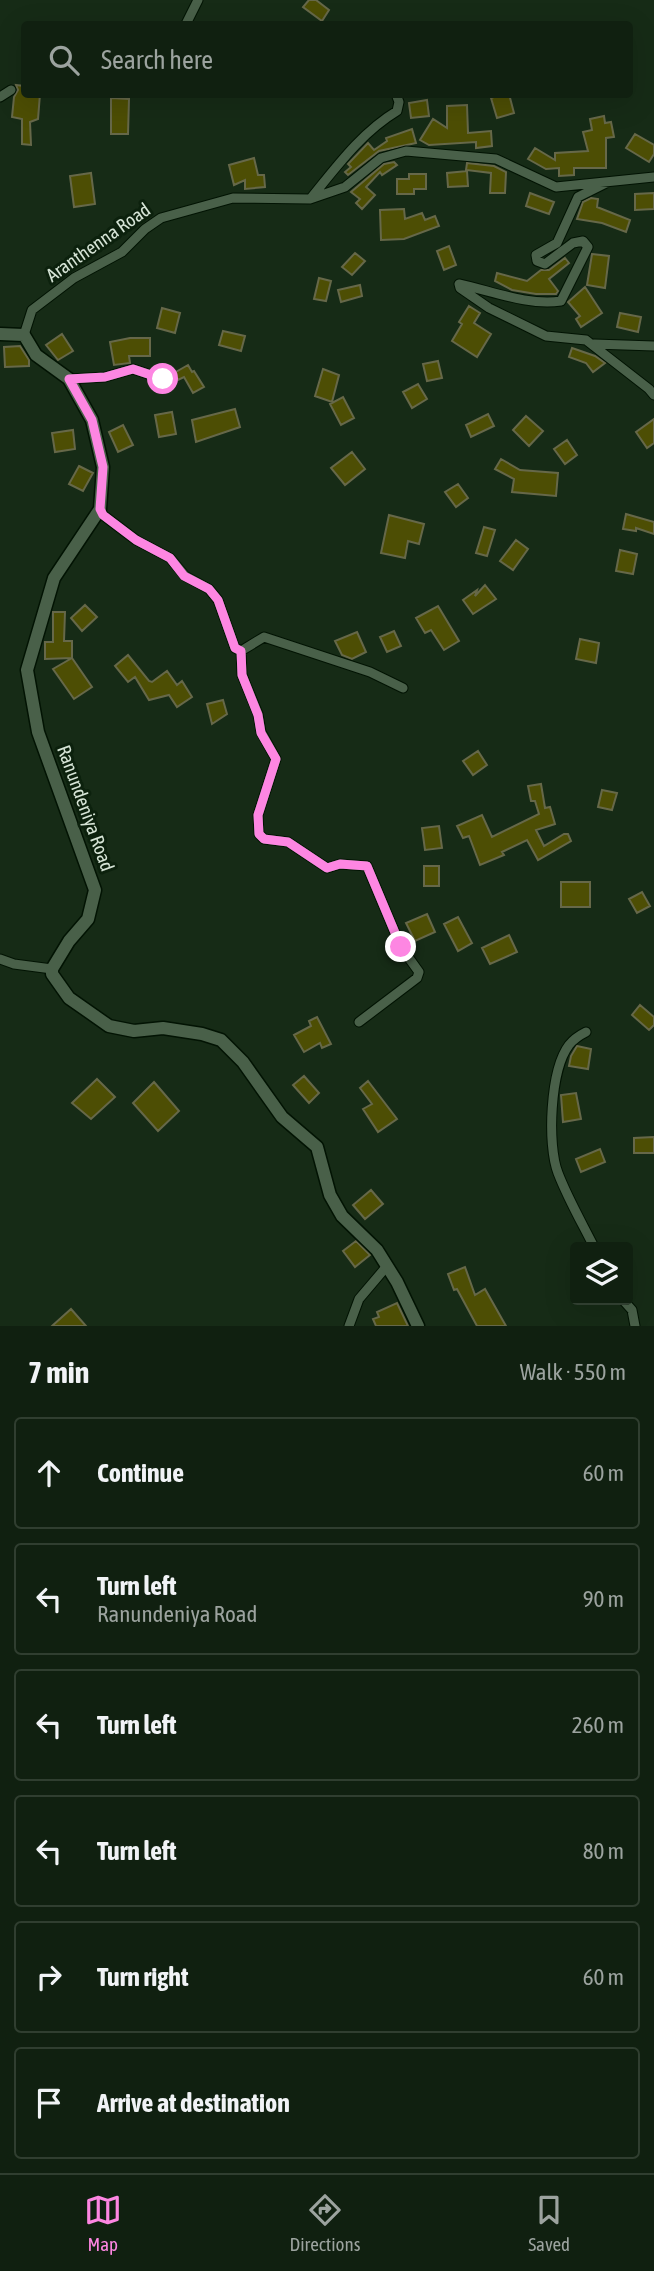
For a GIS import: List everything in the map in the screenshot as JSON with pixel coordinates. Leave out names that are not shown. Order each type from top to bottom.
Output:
[{"type":"main road","points":[[0,334],[24,335]]},
{"type":"main road","name":"Ranundeniya Road","points":[[24,335],[36,355],[69,379],[92,420],[103,467],[100,509],[54,578],[26,670],[38,732],[95,890],[88,919],[69,941],[52,969]]},
{"type":"main road","points":[[52,969],[52,974],[69,998],[109,1026],[134,1031],[163,1028],[221,1040],[243,1062],[282,1117],[317,1147],[330,1195],[342,1216],[377,1250],[418,1326]]},
{"type":"street","points":[[188,21],[198,0]]},
{"type":"street","points":[[0,97],[11,90]]},
{"type":"street","points":[[310,199],[378,122],[397,111],[398,98]]},
{"type":"street","name":"Aranthenna Road","points":[[24,335],[32,310],[74,278],[122,252],[145,229],[161,218],[233,198],[310,199],[345,187],[381,158],[406,151],[496,159],[556,187],[654,177]]},
{"type":"street","points":[[611,181],[579,197],[557,243],[536,255],[537,261],[545,264],[573,243],[583,241],[588,247],[561,300],[548,303],[459,284],[460,288],[489,309],[524,327],[546,336],[586,340],[594,344],[654,395]]},
{"type":"street","points":[[594,344],[654,346]]},
{"type":"street","points":[[69,379],[105,377],[133,369],[163,379]]},
{"type":"street","points":[[100,509],[103,515],[136,540],[170,558],[184,576],[209,589],[218,600],[235,648],[241,651]]},
{"type":"street","points":[[241,651],[264,637],[370,672],[403,688]]},
{"type":"street","points":[[241,651],[242,675],[258,715],[261,733],[276,759],[258,815],[259,834],[264,839],[288,842],[327,868],[340,864],[367,866],[401,947],[419,972],[417,978],[359,1022]]},
{"type":"street","points":[[0,959],[13,964],[52,969]]},
{"type":"street","points":[[586,1032],[568,1046],[559,1070],[552,1099],[551,1151],[558,1173],[592,1242]]},
{"type":"street","points":[[349,1326],[359,1299],[387,1266]]},
{"type":"street","points":[[628,1305],[632,1310],[635,1326]]},
{"type":"building","points":[[309,0],[316,0],[329,10],[322,21],[303,7]]},
{"type":"building","points":[[16,85],[21,86],[21,98],[40,98],[38,119],[30,122],[31,145],[22,144],[22,119],[12,117],[14,97],[18,90]]},
{"type":"building","points":[[111,98],[129,99],[128,134],[111,134]]},
{"type":"building","points":[[491,98],[510,98],[514,113],[497,118]]},
{"type":"building","points":[[427,100],[429,116],[411,118],[409,103]]},
{"type":"building","points":[[467,105],[468,133],[491,131],[492,146],[476,148],[476,142],[429,145],[420,140],[433,119],[447,128],[447,106]]},
{"type":"building","points":[[604,116],[605,123],[611,122],[614,137],[606,138],[606,168],[574,168],[574,175],[559,176],[559,168],[546,169],[528,159],[535,148],[555,160],[555,153],[588,151],[583,132],[592,130],[590,119]]},
{"type":"building","points":[[412,129],[416,143],[379,151],[348,175],[345,172],[351,167],[348,164],[368,143],[374,150],[387,141],[386,138]]},
{"type":"building","points":[[635,134],[654,145],[654,154],[649,162],[626,148]]},
{"type":"building","points":[[254,158],[258,175],[264,175],[265,187],[245,189],[245,180],[234,185],[229,165]]},
{"type":"building","points":[[394,162],[397,165],[382,175],[380,172],[366,187],[375,195],[362,209],[356,203],[360,199],[351,192],[384,164]]},
{"type":"building","points":[[467,163],[494,166],[506,172],[505,193],[490,193],[491,173],[466,170]]},
{"type":"building","points":[[467,171],[468,186],[448,187],[447,173]]},
{"type":"building","points":[[91,173],[95,204],[74,207],[70,176]]},
{"type":"building","points":[[409,174],[426,174],[426,189],[414,189],[414,194],[397,194],[397,179],[409,179]]},
{"type":"building","points":[[530,193],[554,202],[549,214],[526,206]]},
{"type":"building","points":[[654,193],[654,209],[635,210],[635,194]]},
{"type":"building","points":[[591,198],[598,199],[597,207],[630,220],[626,232],[602,223],[577,219],[583,202]]},
{"type":"building","points":[[404,209],[405,219],[422,213],[425,220],[435,216],[439,226],[404,239],[381,240],[380,210]]},
{"type":"building","points":[[449,246],[456,265],[444,270],[437,251]]},
{"type":"building","points":[[355,253],[365,261],[352,275],[342,267]]},
{"type":"building","points":[[592,254],[609,256],[605,288],[587,285]]},
{"type":"building","points":[[565,258],[569,263],[549,279],[558,291],[556,294],[512,290],[495,281],[497,273],[527,281],[541,270],[549,270]]},
{"type":"building","points":[[319,278],[331,281],[326,301],[314,299]]},
{"type":"building","points":[[360,285],[362,296],[341,302],[338,290]]},
{"type":"building","points":[[585,287],[602,313],[581,327],[576,319],[580,316],[568,302]]},
{"type":"building","points":[[469,306],[480,313],[474,323],[491,334],[477,357],[452,341]]},
{"type":"building","points":[[162,308],[180,313],[175,333],[157,328]]},
{"type":"building","points":[[620,313],[641,317],[638,332],[617,327]]},
{"type":"building","points":[[223,331],[245,336],[241,351],[219,345]]},
{"type":"building","points":[[62,334],[73,351],[58,360],[46,345]]},
{"type":"building","points":[[150,338],[150,356],[129,356],[130,363],[114,365],[110,342]]},
{"type":"building","points":[[20,346],[29,360],[29,366],[5,367],[4,347]]},
{"type":"building","points":[[572,348],[595,356],[605,363],[593,372],[586,363],[569,357]]},
{"type":"building","points":[[438,361],[442,378],[427,381],[423,364]]},
{"type":"building","points":[[188,365],[204,387],[193,393],[184,377],[178,380],[174,373]]},
{"type":"building","points":[[323,369],[339,375],[332,402],[315,396]]},
{"type":"building","points":[[418,384],[427,399],[412,408],[403,392]]},
{"type":"building","points":[[343,397],[354,418],[341,425],[330,404]]},
{"type":"building","points":[[235,409],[240,427],[196,442],[192,420]]},
{"type":"building","points":[[172,412],[176,434],[159,437],[155,415]]},
{"type":"building","points":[[488,414],[494,426],[471,437],[466,425]]},
{"type":"building","points":[[526,416],[543,431],[529,446],[513,430]]},
{"type":"building","points":[[654,419],[654,443],[647,448],[636,432]]},
{"type":"building","points":[[123,425],[133,445],[118,452],[109,432]]},
{"type":"building","points":[[73,430],[75,449],[55,452],[52,433]]},
{"type":"building","points":[[567,440],[577,455],[565,464],[554,449]]},
{"type":"building","points":[[352,452],[365,469],[345,485],[331,468]]},
{"type":"building","points":[[501,459],[520,470],[558,473],[556,496],[512,492],[514,479],[495,469]]},
{"type":"building","points":[[79,466],[93,473],[83,491],[69,484]]},
{"type":"building","points":[[458,484],[468,498],[456,507],[445,492]]},
{"type":"building","points":[[626,514],[654,522],[654,534],[636,528],[636,531],[623,529]]},
{"type":"building","points":[[389,515],[424,524],[419,544],[408,541],[405,558],[381,553]]},
{"type":"building","points":[[484,527],[495,530],[487,556],[476,553]]},
{"type":"building","points":[[516,540],[528,549],[513,570],[500,561]]},
{"type":"building","points":[[620,550],[637,554],[633,574],[616,571]]},
{"type":"building","points":[[485,585],[496,599],[473,614],[463,600],[477,590],[475,596]]},
{"type":"building","points":[[85,605],[97,617],[82,631],[71,618]]},
{"type":"building","points":[[438,606],[459,641],[444,650],[431,630],[425,633],[416,618]]},
{"type":"building","points":[[53,612],[65,612],[64,641],[72,641],[72,658],[45,659],[45,642],[53,642]]},
{"type":"building","points":[[394,631],[401,646],[387,652],[380,637]]},
{"type":"building","points":[[357,632],[366,652],[352,659],[342,655],[335,641]]},
{"type":"building","points":[[580,639],[599,643],[596,663],[576,659]]},
{"type":"building","points":[[128,655],[149,681],[152,682],[167,671],[177,685],[182,681],[192,697],[177,707],[169,695],[149,700],[135,677],[128,682],[115,666]]},
{"type":"building","points":[[72,658],[92,687],[74,699],[53,669]]},
{"type":"building","points":[[223,700],[227,714],[212,724],[207,704]]},
{"type":"building","points":[[478,751],[487,765],[473,775],[463,761]]},
{"type":"building","points":[[541,784],[545,808],[550,807],[555,824],[536,830],[544,846],[564,834],[568,834],[571,841],[538,860],[527,840],[502,852],[504,855],[480,865],[469,836],[463,838],[457,826],[482,815],[492,837],[539,814],[535,801],[531,801],[528,786]]},
{"type":"building","points":[[602,790],[617,793],[612,810],[598,807]]},
{"type":"building","points":[[439,826],[442,848],[425,850],[422,828]]},
{"type":"building","points":[[424,866],[439,866],[439,886],[424,886]]},
{"type":"building","points":[[561,882],[590,882],[590,907],[561,907]]},
{"type":"building","points":[[642,892],[650,906],[637,913],[629,899]]},
{"type":"building","points":[[427,914],[435,932],[415,941],[406,923]]},
{"type":"building","points":[[458,917],[472,943],[458,951],[444,924]]},
{"type":"building","points":[[509,935],[517,952],[490,964],[482,948]]},
{"type":"building","points":[[640,1005],[654,1017],[654,1025],[649,1030],[632,1015]]},
{"type":"building","points":[[317,1017],[331,1044],[322,1048],[320,1043],[304,1052],[294,1035],[311,1026],[309,1021]]},
{"type":"building","points":[[577,1046],[591,1049],[588,1069],[569,1066]]},
{"type":"building","points":[[304,1076],[319,1093],[309,1103],[293,1085]]},
{"type":"building","points":[[97,1079],[115,1097],[91,1119],[72,1103]]},
{"type":"building","points":[[368,1081],[397,1119],[378,1132],[363,1109],[372,1104],[360,1088]]},
{"type":"building","points":[[154,1082],[179,1111],[158,1131],[133,1103]]},
{"type":"building","points":[[576,1093],[581,1119],[563,1122],[561,1095]]},
{"type":"building","points":[[654,1137],[654,1153],[634,1153],[634,1138]]},
{"type":"building","points":[[600,1149],[605,1162],[581,1172],[576,1159]]},
{"type":"building","points":[[371,1190],[383,1204],[365,1219],[353,1205]]},
{"type":"building","points":[[356,1241],[370,1255],[355,1267],[343,1251]]},
{"type":"building","points":[[465,1267],[475,1295],[485,1289],[506,1326],[477,1326],[457,1289],[454,1290],[448,1274]]},
{"type":"building","points":[[397,1303],[408,1326],[376,1326],[373,1319],[379,1317],[377,1312]]},
{"type":"building","points":[[71,1309],[86,1326],[52,1326]]},
{"type":"route","points":[[163,379],[133,369],[105,377],[69,379],[92,420],[103,467],[100,509],[103,515],[136,540],[170,558],[184,576],[209,589],[218,600],[235,648],[241,651],[242,675],[258,715],[261,733],[276,759],[258,815],[259,834],[264,839],[288,842],[327,868],[340,864],[367,866],[401,947]]}]
